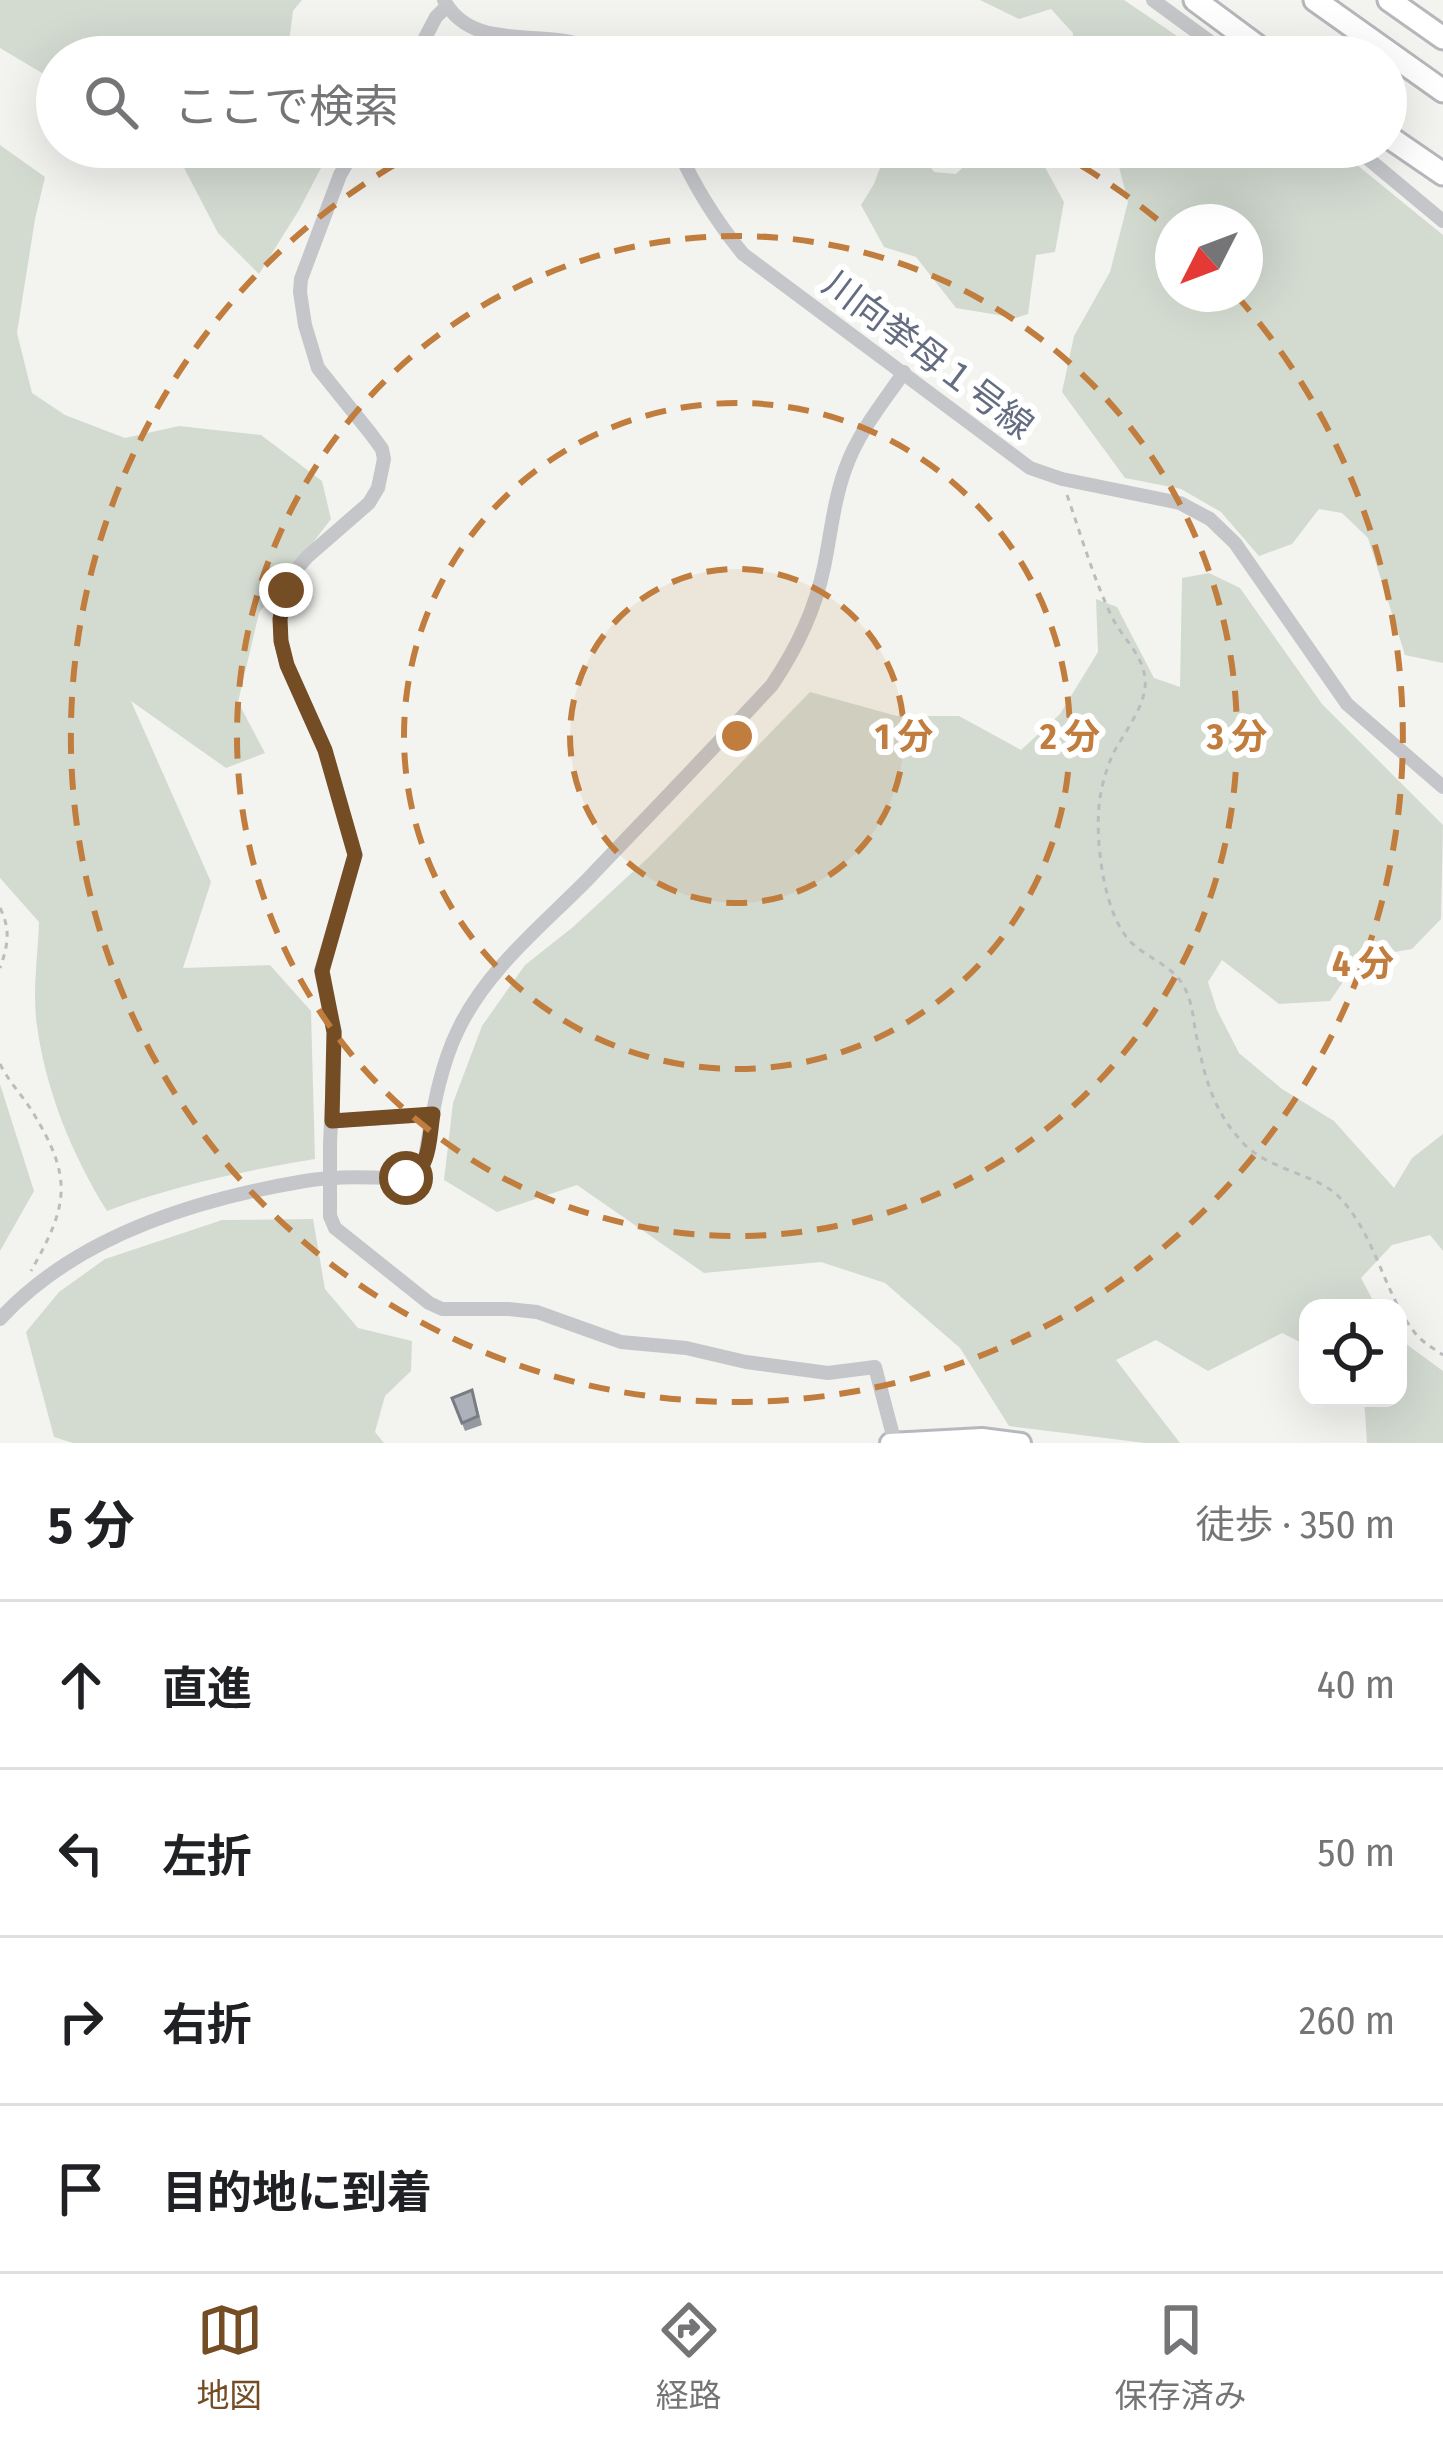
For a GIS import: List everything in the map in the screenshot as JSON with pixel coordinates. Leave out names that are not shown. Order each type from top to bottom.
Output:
[{"type":"highway","points":[[1195,0],[1244,36]]},
{"type":"highway","points":[[1315,0],[1366,36]]},
{"type":"highway","points":[[1390,0],[1443,38]]},
{"type":"highway","points":[[1407,65],[1443,91]]},
{"type":"highway","points":[[1407,149],[1443,174]]},
{"type":"main road","points":[[893,1443],[982,1438],[1021,1443]]},
{"type":"street","points":[[1153,0],[1202,36]]},
{"type":"street","points":[[426,36],[445,3],[466,25],[510,36]]},
{"type":"street","points":[[344,168],[300,292],[305,326],[322,374],[382,449],[384,459],[378,488],[368,503],[296,570],[280,619],[287,665],[325,750],[355,855],[322,971],[334,1032],[330,1216],[335,1228],[442,1309],[537,1312],[621,1342],[686,1348],[746,1362],[827,1372],[875,1367],[893,1443]]},
{"type":"street","name":"川向挙母１号線","points":[[687,168],[743,254],[1030,468],[1180,503],[1210,519],[1235,543],[1347,704],[1443,787]]},
{"type":"street","points":[[1379,168],[1443,221]]},
{"type":"street","points":[[0,1319],[56,1270],[158,1217],[308,1180],[413,1177],[422,1168],[444,1065],[471,1005],[499,968],[772,685],[792,656],[819,586],[855,442],[904,372]]},
{"type":"street","points":[[332,1121],[433,1114]]},
{"type":"path","points":[[1062,479],[1113,619],[1137,655],[1146,682],[1111,759],[1100,800],[1103,874],[1115,919],[1132,944],[1183,983],[1205,1081],[1226,1123],[1267,1161],[1337,1194],[1366,1238],[1407,1322],[1418,1337],[1443,1355]]},
{"type":"path","points":[[0,908],[10,941],[0,968]]},
{"type":"path","points":[[0,1064],[52,1148],[63,1182],[57,1217],[31,1271]]},
{"type":"shaded area","points":[[0,0],[302,0],[293,11],[290,36],[36,36],[36,69],[0,48]]},
{"type":"shaded area","points":[[980,0],[1124,0],[1177,36],[1073,36],[1051,9],[1019,19]]},
{"type":"shaded area","points":[[0,145],[45,177],[17,333],[32,393],[65,415],[125,438],[179,426],[261,435],[322,481],[331,519],[259,613],[238,702],[265,753],[226,768],[131,701],[211,882],[183,968],[270,965],[311,1011],[315,1159],[210,1180],[107,1211],[72,1145],[41,1050],[35,987],[39,922],[0,878]]},
{"type":"shaded area","points":[[184,168],[321,168],[259,274],[218,233]]},
{"type":"shaded area","points":[[880,168],[931,168],[956,174],[963,168],[1045,168],[1064,202],[1055,252],[1036,255],[1028,314],[1016,318],[956,308],[916,257],[884,247],[861,205]]},
{"type":"shaded area","points":[[1119,168],[1361,168],[1443,235],[1443,663],[1405,655],[1368,538],[1342,513],[1319,509],[1292,544],[1259,556],[1221,512],[1181,489],[1125,478],[1062,392],[1074,336],[1110,272],[1128,202]]},
{"type":"shaded area","points":[[1209,573],[1240,588],[1322,704],[1443,825],[1441,919],[1412,949],[1359,958],[1330,1001],[1279,1004],[1222,960],[1208,982],[1239,1053],[1282,1089],[1334,1121],[1394,1188],[1412,1158],[1443,1134],[1443,1251],[1430,1235],[1392,1245],[1361,1278],[1372,1299],[1299,1299],[1299,1342],[1282,1333],[1208,1371],[1156,1340],[1116,1360],[1180,1443],[1145,1443],[1009,1426],[960,1348],[885,1283],[821,1262],[704,1273],[577,1185],[497,1212],[444,1180],[453,1103],[482,1026],[525,965],[651,855],[810,692],[897,716],[959,716],[1021,750],[1060,714],[1098,652],[1096,599],[1117,607],[1154,678],[1180,687],[1182,578]]},
{"type":"shaded area","points":[[0,1084],[34,1191],[0,1251]]},
{"type":"shaded area","points":[[313,1219],[325,1289],[358,1328],[412,1341],[411,1371],[385,1396],[375,1432],[384,1443],[73,1443],[54,1437],[26,1332],[59,1292],[105,1259],[222,1220]]},
{"type":"shaded area","points":[[1407,1345],[1443,1371],[1443,1443],[1367,1443],[1365,1407],[1407,1407]]},
{"type":"building","points":[[472,1390],[478,1416],[462,1423],[452,1398]]},
{"type":"route","points":[[286,590],[280,619],[287,665],[325,750],[355,855],[322,971],[334,1032],[332,1121],[433,1114],[422,1168],[406,1178]]}]
